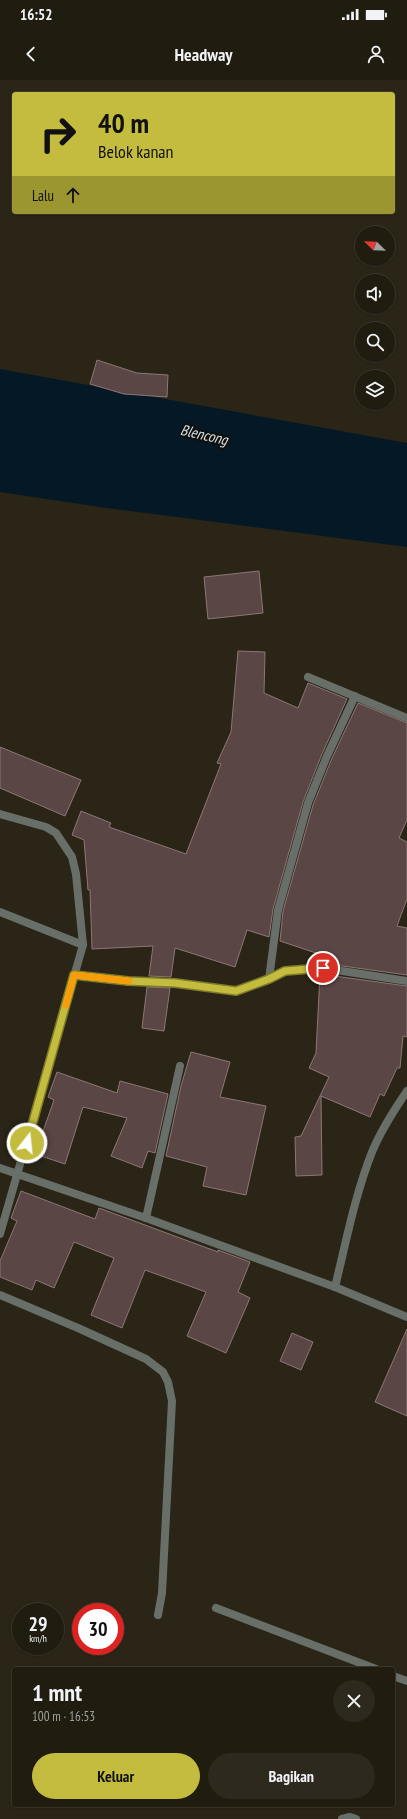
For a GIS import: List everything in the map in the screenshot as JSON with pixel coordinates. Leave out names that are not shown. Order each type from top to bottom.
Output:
[{"type":"street","points":[[308,678],[356,696],[407,718]]},
{"type":"street","points":[[269,979],[278,910],[308,803],[327,756],[356,696]]},
{"type":"street","points":[[0,814],[46,827],[56,833],[72,857],[76,874],[83,945],[19,1173],[0,1234]]},
{"type":"street","points":[[0,912],[83,945]]},
{"type":"street","points":[[74,975],[128,981],[175,983],[236,991],[269,979],[285,971],[323,968],[407,981]]},
{"type":"street","points":[[146,1218],[180,1066]]},
{"type":"street","points":[[335,1287],[359,1187],[370,1158],[388,1120],[407,1091]]},
{"type":"street","points":[[0,1168],[19,1173],[146,1218],[335,1287],[407,1317]]},
{"type":"street","points":[[0,1296],[133,1352],[156,1365],[166,1376],[172,1401],[162,1593],[158,1614]]},
{"type":"street","points":[[216,1608],[371,1667]]},
{"type":"street","points":[[395,1677],[407,1681]]},
{"type":"street","points":[[342,1819],[350,1817],[356,1819]]},
{"type":"water","name":"Blencong","points":[[0,369],[407,443],[407,547],[107,508],[0,492]]},
{"type":"building","points":[[97,360],[137,373],[168,375],[167,397],[124,394],[90,384]]},
{"type":"building","points":[[259,571],[263,613],[208,619],[204,577]]},
{"type":"building","points":[[238,651],[265,652],[264,693],[298,708],[308,683],[347,699],[322,754],[303,802],[273,909],[269,937],[247,930],[235,967],[175,948],[171,977],[149,976],[153,946],[92,949],[90,890],[88,890],[84,840],[72,835],[81,811],[111,823],[109,827],[186,854],[221,764],[217,763],[231,732]]},
{"type":"building","points":[[358,703],[407,723],[407,820],[399,838],[407,842],[407,899],[397,926],[407,928],[407,975],[321,963],[321,961],[314,960],[316,953],[280,941],[283,911],[313,805],[332,758]]},
{"type":"building","points":[[0,747],[81,780],[65,816],[0,788]]},
{"type":"building","points":[[320,974],[407,986],[407,1037],[403,1036],[400,1068],[397,1068],[384,1096],[380,1094],[370,1117],[321,1096],[322,1175],[296,1176],[295,1137],[301,1136],[329,1077],[309,1068],[316,1053]]},
{"type":"building","points":[[147,987],[170,988],[164,1031],[142,1028]]},
{"type":"building","points":[[191,1052],[230,1062],[220,1097],[266,1106],[246,1195],[203,1186],[207,1167],[166,1156],[181,1086]]},
{"type":"building","points":[[57,1072],[117,1093],[120,1081],[168,1094],[155,1153],[148,1151],[142,1168],[111,1156],[127,1118],[83,1107],[65,1164],[35,1154],[54,1100],[48,1097]]},
{"type":"building","points":[[21,1191],[95,1219],[99,1208],[218,1252],[218,1250],[250,1262],[238,1292],[250,1298],[226,1353],[187,1336],[206,1292],[145,1270],[122,1328],[91,1315],[114,1258],[74,1242],[54,1288],[36,1280],[32,1290],[0,1277],[0,1261],[17,1221],[11,1218]]},
{"type":"building","points":[[407,1329],[407,1416],[375,1402]]},
{"type":"building","points":[[292,1333],[313,1342],[301,1370],[280,1361]]},
{"type":"slow traffic","points":[[66,1005],[74,975],[129,981]]},
{"type":"route","points":[[27,1143],[74,975],[128,981],[175,983],[236,991],[269,979],[285,971],[323,968]]}]
